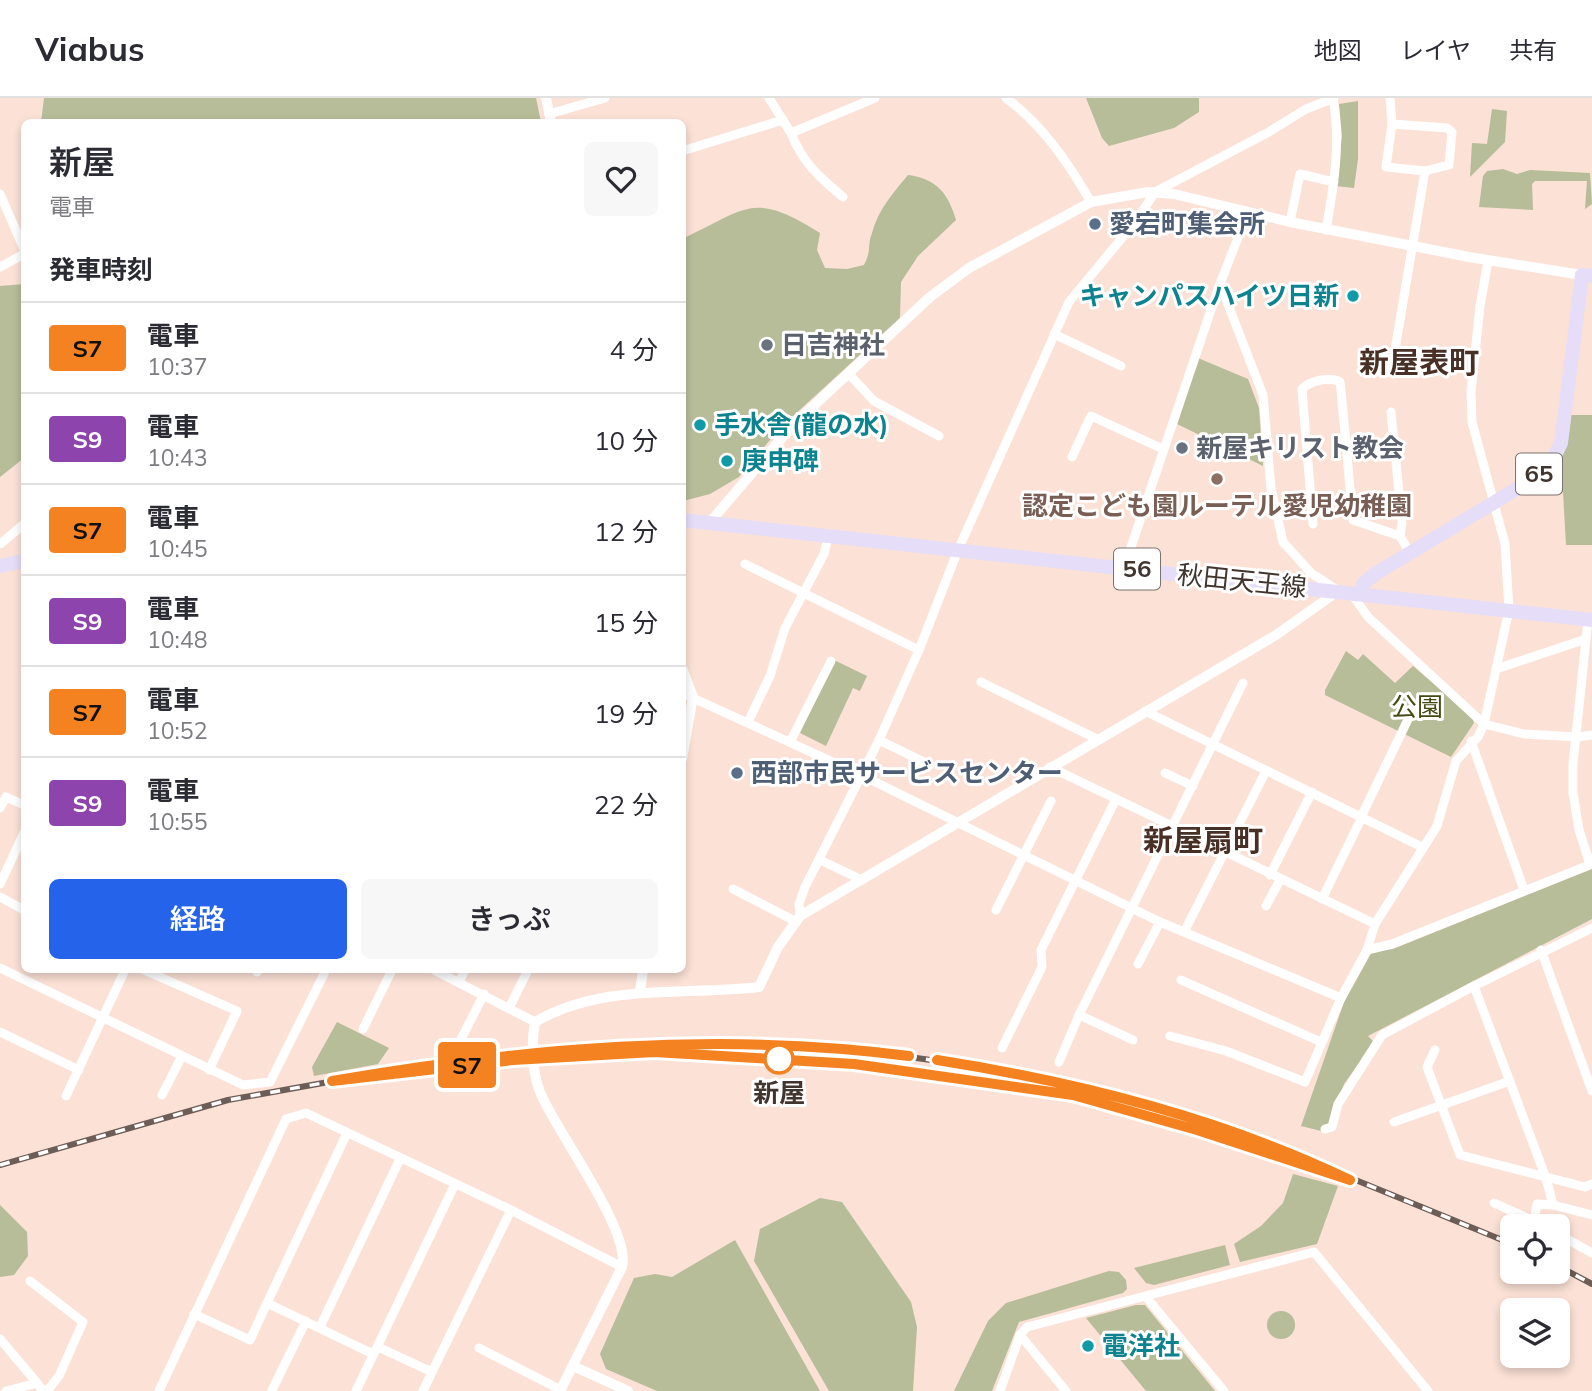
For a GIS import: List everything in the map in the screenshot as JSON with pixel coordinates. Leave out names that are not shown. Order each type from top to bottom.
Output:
[{"type":"main road","name":"65","points":[[1350,593],[1375,574],[1535,478],[1552,461],[1561,443],[1587,276]]},
{"type":"main road","name":"秋田天王線","points":[[686,520],[1590,620]]},
{"type":"main road","points":[[0,566],[21,562]]},
{"type":"street","points":[[546,98],[550,118],[605,98]]},
{"type":"street","points":[[769,98],[799,153],[814,173],[844,197]]},
{"type":"street","points":[[791,134],[875,98]]},
{"type":"street","points":[[1006,98],[1034,121],[1057,149],[1091,202]]},
{"type":"street","points":[[711,521],[792,426],[930,297],[969,268],[1091,202],[1155,192],[1267,133],[1306,109],[1334,98],[1338,126],[1335,182],[1326,230]]},
{"type":"street","points":[[1390,98],[1392,124],[1386,167],[1425,171],[1449,165],[1452,132],[1447,128],[1392,124]]},
{"type":"street","points":[[686,150],[783,120]]},
{"type":"street","points":[[1392,368],[1425,171]]},
{"type":"street","points":[[1290,222],[1300,174],[1335,182]]},
{"type":"street","points":[[1155,192],[1413,247],[1587,276]]},
{"type":"street","points":[[479,1348],[560,1390],[622,1267],[623,1247],[587,1174],[539,1091],[532,1038],[536,1022],[551,1013],[640,991],[759,987],[797,918],[804,887],[879,740],[919,650],[958,550],[1069,302],[1136,221],[1155,192]]},
{"type":"street","points":[[0,194],[21,245]]},
{"type":"street","points":[[1124,568],[1218,289],[1248,212]]},
{"type":"street","points":[[0,267],[21,254]]},
{"type":"street","points":[[1170,1036],[1226,1051],[1305,1082],[1341,998],[1367,950],[1375,924],[1437,826],[1456,761],[1484,724],[1509,610],[1505,544],[1472,422],[1471,392],[1480,306],[1488,261]]},
{"type":"street","points":[[1218,289],[1224,294],[1263,395],[1271,488],[1283,542],[1311,573],[1350,593],[1368,617],[1484,724],[1524,734],[1578,737],[1592,735]]},
{"type":"street","points":[[1054,334],[1121,366]]},
{"type":"street","points":[[848,373],[874,401],[939,436]]},
{"type":"street","points":[[1313,524],[1302,389],[1308,383],[1335,379],[1340,382],[1353,520],[1400,536]]},
{"type":"street","points":[[1391,412],[1402,523],[1400,536],[1410,553]]},
{"type":"street","points":[[1072,457],[1091,415],[1163,449]]},
{"type":"street","points":[[0,544],[21,526]]},
{"type":"street","points":[[748,722],[778,656],[785,628],[824,554],[829,534]]},
{"type":"street","points":[[745,564],[919,650]]},
{"type":"street","points":[[797,918],[1050,766],[1350,593]]},
{"type":"street","points":[[1367,950],[1392,944],[1591,864],[1579,830],[1573,793],[1586,639],[1590,620]]},
{"type":"street","points":[[1496,669],[1586,639]]},
{"type":"street","points":[[790,742],[831,661]]},
{"type":"street","points":[[981,682],[1097,739]]},
{"type":"street","points":[[1059,1062],[1079,1015],[1243,683]]},
{"type":"street","points":[[686,716],[688,695],[861,775],[1160,922],[1341,998]]},
{"type":"street","points":[[1322,899],[1413,709]]},
{"type":"street","points":[[1145,711],[1213,747],[1312,792],[1422,848]]},
{"type":"street","points":[[879,740],[930,765]]},
{"type":"street","points":[[1471,741],[1524,890]]},
{"type":"street","points":[[1050,766],[1375,924]]},
{"type":"street","points":[[1184,932],[1227,853],[1266,771]]},
{"type":"street","points":[[1165,773],[1193,786]]},
{"type":"street","points":[[1270,875],[1312,792]]},
{"type":"street","points":[[0,808],[6,797],[21,804]]},
{"type":"street","points":[[1002,1048],[1042,967],[1041,950],[1116,799]]},
{"type":"street","points":[[996,910],[1051,801]]},
{"type":"street","points":[[0,884],[21,839]]},
{"type":"street","points":[[820,860],[862,880]]},
{"type":"street","points":[[1266,906],[1280,880]]},
{"type":"street","points":[[733,889],[797,918]]},
{"type":"street","points":[[0,897],[21,908]]},
{"type":"street","points":[[1138,964],[1160,922]]},
{"type":"street","points":[[1325,1129],[1332,1127],[1338,1104],[1382,1035],[1541,950],[1592,928]]},
{"type":"street","points":[[1541,950],[1592,1091]]},
{"type":"street","points":[[0,968],[243,1086],[270,1082],[324,973]]},
{"type":"street","points":[[66,1096],[124,973]]},
{"type":"street","points":[[151,973],[236,1011],[209,1070]]},
{"type":"street","points":[[363,1029],[390,973]]},
{"type":"street","points":[[440,973],[536,1022]]},
{"type":"street","points":[[459,982],[464,973]]},
{"type":"street","points":[[509,1008],[526,973]]},
{"type":"street","points":[[640,991],[643,973]]},
{"type":"street","points":[[1181,980],[1321,1042]]},
{"type":"street","points":[[1474,986],[1546,1178],[1553,1205]]},
{"type":"street","points":[[456,1049],[484,994]]},
{"type":"street","points":[[1079,1015],[1133,1040]]},
{"type":"street","points":[[0,1032],[79,1070]]},
{"type":"street","points":[[1435,1050],[1427,1067],[1439,1105],[1460,1155],[1585,1187],[1592,1184]]},
{"type":"street","points":[[163,1095],[183,1056]]},
{"type":"street","points":[[1394,1122],[1510,1081]]},
{"type":"street","points":[[159,1391],[286,1119],[306,1113],[511,1210],[622,1267]]},
{"type":"street","points":[[194,1314],[250,1339],[347,1133]]},
{"type":"street","points":[[320,1327],[400,1159]]},
{"type":"street","points":[[357,1391],[455,1184]]},
{"type":"street","points":[[1494,1203],[1518,1214]]},
{"type":"street","points":[[1535,1214],[1537,1204],[1553,1205],[1592,1215]]},
{"type":"street","points":[[424,1391],[511,1210]]},
{"type":"street","points":[[1570,1241],[1592,1253]]},
{"type":"street","points":[[1000,1391],[1020,1335],[1027,1327],[1147,1298],[1314,1252],[1428,1391]]},
{"type":"street","points":[[6,1391],[42,1389],[58,1376],[83,1322],[30,1281]]},
{"type":"street","points":[[1147,1298],[1224,1391]]},
{"type":"street","points":[[267,1303],[432,1372]]},
{"type":"street","points":[[272,1390],[306,1321]]},
{"type":"street","points":[[1020,1335],[1066,1391]]},
{"type":"street","points":[[0,1339],[42,1389]]},
{"type":"street","points":[[573,1366],[628,1391]]},
{"type":"green space","points":[[44,98],[536,98],[540,119],[41,119]]},
{"type":"green space","points":[[1086,98],[1199,98],[1199,112],[1174,128],[1109,146],[1102,138]]},
{"type":"green space","points":[[1358,101],[1358,159],[1354,188],[1336,186],[1342,136],[1339,104]]},
{"type":"green space","points":[[1492,109],[1507,111],[1505,142],[1470,177],[1472,143],[1487,144]]},
{"type":"green space","points":[[1503,169],[1517,174],[1530,170],[1590,173],[1592,204],[1585,209],[1587,181],[1535,181],[1532,184],[1533,210],[1479,207],[1483,176],[1487,171]]},
{"type":"green space","points":[[908,175],[918,177],[940,189],[956,220],[918,256],[901,282],[900,318],[780,428],[739,477],[710,494],[686,500],[686,237],[736,213],[764,208],[797,220],[820,233],[817,250],[825,268],[847,269],[864,265],[878,217]]},
{"type":"green space","points":[[21,284],[21,460],[0,477],[0,286]]},
{"type":"green space","points":[[1198,358],[1248,379],[1259,408],[1263,466],[1177,424]]},
{"type":"green space","points":[[1568,415],[1592,415],[1592,545],[1566,545],[1563,492],[1547,494],[1545,476],[1561,460]]},
{"type":"green space","name":"公園","points":[[1346,651],[1358,660],[1363,654],[1395,683],[1413,666],[1472,717],[1474,723],[1451,757],[1325,695],[1325,690]]},
{"type":"green space","points":[[834,660],[867,676],[860,691],[853,688],[826,746],[800,733]]},
{"type":"green space","points":[[1592,869],[1592,919],[1368,1036],[1374,1042],[1344,1084],[1329,1125],[1321,1131],[1301,1126],[1344,1002],[1372,952],[1393,949]]},
{"type":"green space","points":[[337,1022],[389,1048],[378,1064],[314,1076],[312,1067]]},
{"type":"green space","points":[[1293,1174],[1338,1186],[1317,1244],[1240,1262],[1234,1244],[1261,1226],[1283,1203]]},
{"type":"green space","points":[[820,1198],[842,1202],[911,1302],[917,1327],[913,1391],[829,1391],[754,1261],[760,1229]]},
{"type":"green space","points":[[0,1205],[27,1232],[28,1256],[14,1275],[0,1277]]},
{"type":"green space","points":[[735,1240],[820,1391],[657,1391],[606,1369],[600,1354],[634,1278],[655,1274],[672,1277]]},
{"type":"green space","points":[[1225,1245],[1230,1265],[1154,1285],[1146,1283],[1134,1268]]},
{"type":"green space","points":[[1109,1271],[1119,1272],[1126,1280],[1127,1289],[1123,1293],[1019,1322],[992,1391],[954,1391],[988,1321],[1006,1303]]},
{"type":"green space","points":[[1145,1305],[1215,1391],[1146,1391],[1086,1318]]},
{"type":"green space","points":[[1281,1311],[1291,1315],[1295,1325],[1291,1335],[1281,1339],[1271,1335],[1267,1325],[1271,1315]]},
{"type":"railway","points":[[0,1165],[228,1100],[440,1062],[574,1050],[717,1042],[854,1049],[1014,1072],[1200,1122],[1319,1165],[1500,1239]]},
{"type":"railway","points":[[686,1053],[854,1064],[1065,1094]]},
{"type":"railway","points":[[1570,1272],[1592,1284]]},
{"type":"train","name":"S7","points":[[909,1056],[854,1049],[717,1042],[574,1050],[440,1062],[332,1081],[513,1060],[654,1052],[854,1064],[1073,1095],[1197,1130],[1350,1180],[1262,1143],[1200,1122],[1014,1072],[937,1060]]},
{"type":"place","name":"愛宕町集会所","points":[[1095,224]]},
{"type":"place","name":"キャンパスハイツ日新","points":[[1353,296]]},
{"type":"place","name":"日吉神社","points":[[767,345]]},
{"type":"place","name":"手水舎(龍の水)","points":[[700,425]]},
{"type":"place","name":"新屋キリスト教会","points":[[1182,448]]},
{"type":"place","name":"庚申碑","points":[[727,461]]},
{"type":"place","name":"認定こども園ルーテル愛児幼稚園","points":[[1217,479]]},
{"type":"place","name":"西部市民サービスセンター","points":[[737,773]]},
{"type":"place","name":"新屋","points":[[779,1059]]},
{"type":"place","name":"電洋社","points":[[1088,1346]]},
{"type":"district","name":"新屋表町","points":[[1419,363]]},
{"type":"district","name":"新屋扇町","points":[[1203,841]]}]
